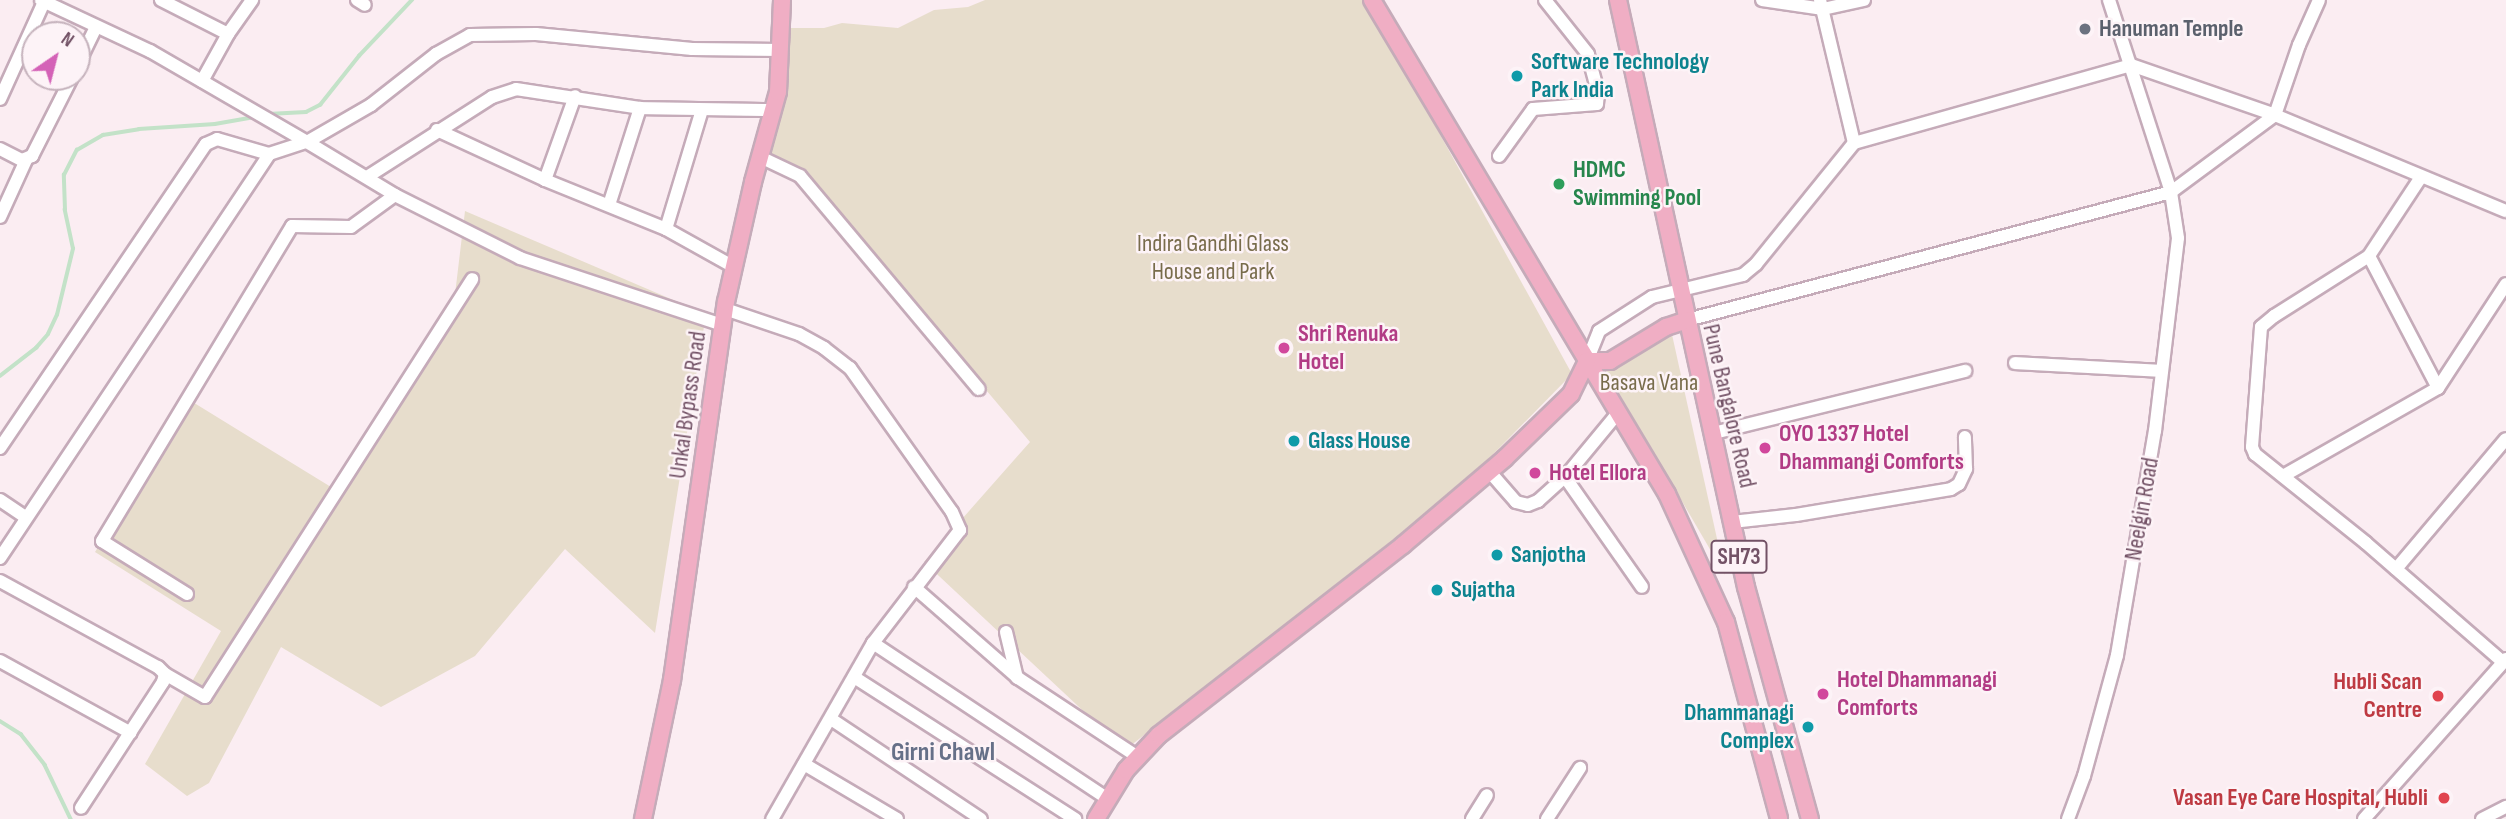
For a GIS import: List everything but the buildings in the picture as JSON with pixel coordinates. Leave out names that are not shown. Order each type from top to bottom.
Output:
[{"type":"main road","name":"Unkal Bypass Road","points":[[643,819],[672,680],[724,317],[760,158],[774,110],[781,50],[782,0]]},
{"type":"main road","name":"SH73","points":[[1372,0],[1667,494],[1723,612],[1745,684],[1779,819]]},
{"type":"main road","name":"Pune Bangalore Road","points":[[1618,0],[1752,610],[1810,819]]},
{"type":"main road","points":[[1096,819],[1138,757],[1159,735],[1403,545],[1489,471],[1571,394],[1587,361],[1610,361],[1666,327],[1687,320]]},
{"type":"street","points":[[161,0],[228,34]]},
{"type":"street","points":[[202,81],[251,0]]},
{"type":"street","points":[[1499,156],[1533,109],[1597,104],[1598,92],[1588,54],[1545,0]]},
{"type":"street","points":[[1762,0],[1822,4],[1864,0]]},
{"type":"street","name":"Neelgin Road","points":[[2068,819],[2084,776],[2117,656],[2155,431],[2178,238],[2171,192],[2109,0]]},
{"type":"street","points":[[1687,320],[2171,192],[2229,152],[2275,115],[2299,45],[2319,0]]},
{"type":"street","points":[[0,99],[43,1],[150,51],[395,194],[520,258],[724,317],[799,334],[824,348],[850,368],[952,512],[960,530],[873,643],[772,819]]},
{"type":"street","points":[[1822,4],[1854,142]]},
{"type":"street","points":[[91,37],[96,27]]},
{"type":"street","points":[[0,448],[209,141],[221,139],[269,154],[307,142],[371,105],[436,54],[470,35],[536,34],[692,49],[781,50]]},
{"type":"street","points":[[1587,361],[1599,331],[1653,298],[1743,275],[1756,264],[1854,142],[2131,65],[2275,115],[2506,211]]},
{"type":"street","points":[[367,177],[437,130],[506,91],[531,90],[640,108],[774,110]]},
{"type":"street","points":[[0,217],[26,160],[38,147],[65,91]]},
{"type":"street","points":[[545,180],[575,96]]},
{"type":"street","points":[[609,205],[640,108]]},
{"type":"street","points":[[666,229],[702,110]]},
{"type":"street","points":[[437,130],[545,180],[666,229],[734,267]]},
{"type":"street","points":[[0,149],[26,160]]},
{"type":"street","points":[[0,558],[269,154]]},
{"type":"street","points":[[760,158],[800,176],[979,389]]},
{"type":"street","points":[[2364,819],[2504,660],[2255,454],[2252,447],[2261,327],[2369,256],[2421,177]]},
{"type":"street","points":[[187,594],[102,541],[292,226],[351,227],[395,194]]},
{"type":"street","points":[[2369,256],[2438,388]]},
{"type":"street","points":[[0,581],[158,667],[164,674],[205,697],[472,279]]},
{"type":"street","points":[[2283,476],[2438,388],[2506,284]]},
{"type":"street","points":[[2015,363],[2162,371]]},
{"type":"street","points":[[1714,433],[1965,371]]},
{"type":"street","points":[[1489,471],[1516,502],[1528,505],[1538,501],[1565,477],[1618,414]]},
{"type":"street","points":[[1732,522],[1796,515],[1951,489],[1959,484],[1966,469],[1965,437]]},
{"type":"street","points":[[2396,569],[2506,439]]},
{"type":"street","points":[[1565,477],[1643,586]]},
{"type":"street","points":[[0,500],[25,517]]},
{"type":"street","points":[[914,587],[1018,678],[1138,757]]},
{"type":"street","points":[[1006,632],[1018,678]]},
{"type":"street","points":[[873,643],[1108,799]]},
{"type":"street","points":[[0,661],[131,733]]},
{"type":"street","points":[[81,808],[163,682],[164,674]]},
{"type":"street","points":[[854,677],[1075,819]]},
{"type":"street","points":[[831,719],[981,819]]},
{"type":"street","points":[[804,764],[897,819]]},
{"type":"street","points":[[1548,819],[1580,768]]},
{"type":"street","points":[[1472,819],[1487,795]]},
{"type":"street","points":[[2482,819],[2506,807]]},
{"type":"green space","name":"Indira Gandhi Glass House and Park","points":[[985,0],[1366,0],[1572,374],[1464,484],[1125,750],[924,562],[1030,442],[799,169],[767,158],[790,55],[789,28],[824,28],[842,23],[898,28],[934,10],[968,7]]},
{"type":"green space","points":[[465,211],[706,314],[655,633],[565,549],[475,656],[381,707],[281,647],[209,783],[187,796],[145,764],[221,631],[95,552],[191,401],[331,487],[453,311]]},
{"type":"green space","name":"Basava Vana","points":[[1671,330],[1725,575],[1606,371]]},
{"type":"waterway","points":[[268,114],[306,112],[320,105],[359,56],[412,0]]},
{"type":"waterway","points":[[0,376],[36,348],[48,334],[57,315],[73,249],[65,210],[64,175],[77,150],[103,135],[139,129],[215,124],[254,117]]},
{"type":"waterway","points":[[0,721],[21,734],[45,765],[71,819]]},
{"type":"place","name":"Hanuman Temple","points":[[2085,29]]},
{"type":"place","name":"Software Technology Park India","points":[[1517,76]]},
{"type":"place","name":"HDMC Swimming Pool","points":[[1559,184]]},
{"type":"place","name":"Shri Renuka Hotel","points":[[1284,348]]},
{"type":"place","name":"Glass House","points":[[1294,441]]},
{"type":"place","name":"OYO 1337 Hotel Dhammangi Comforts","points":[[1765,448]]},
{"type":"place","name":"Hotel Ellora","points":[[1535,473]]},
{"type":"place","name":"Sanjotha","points":[[1497,555]]},
{"type":"place","name":"Sujatha","points":[[1437,590]]},
{"type":"place","name":"Hotel Dhammanagi Comforts","points":[[1823,694]]},
{"type":"place","name":"Hubli Scan Centre","points":[[2438,696]]},
{"type":"place","name":"Dhammanagi Complex","points":[[1808,727]]},
{"type":"place","name":"Vasan Eye Care Hospital, Hubli","points":[[2444,798]]},
{"type":"district","name":"Girni Chawl","points":[[943,753]]}]
